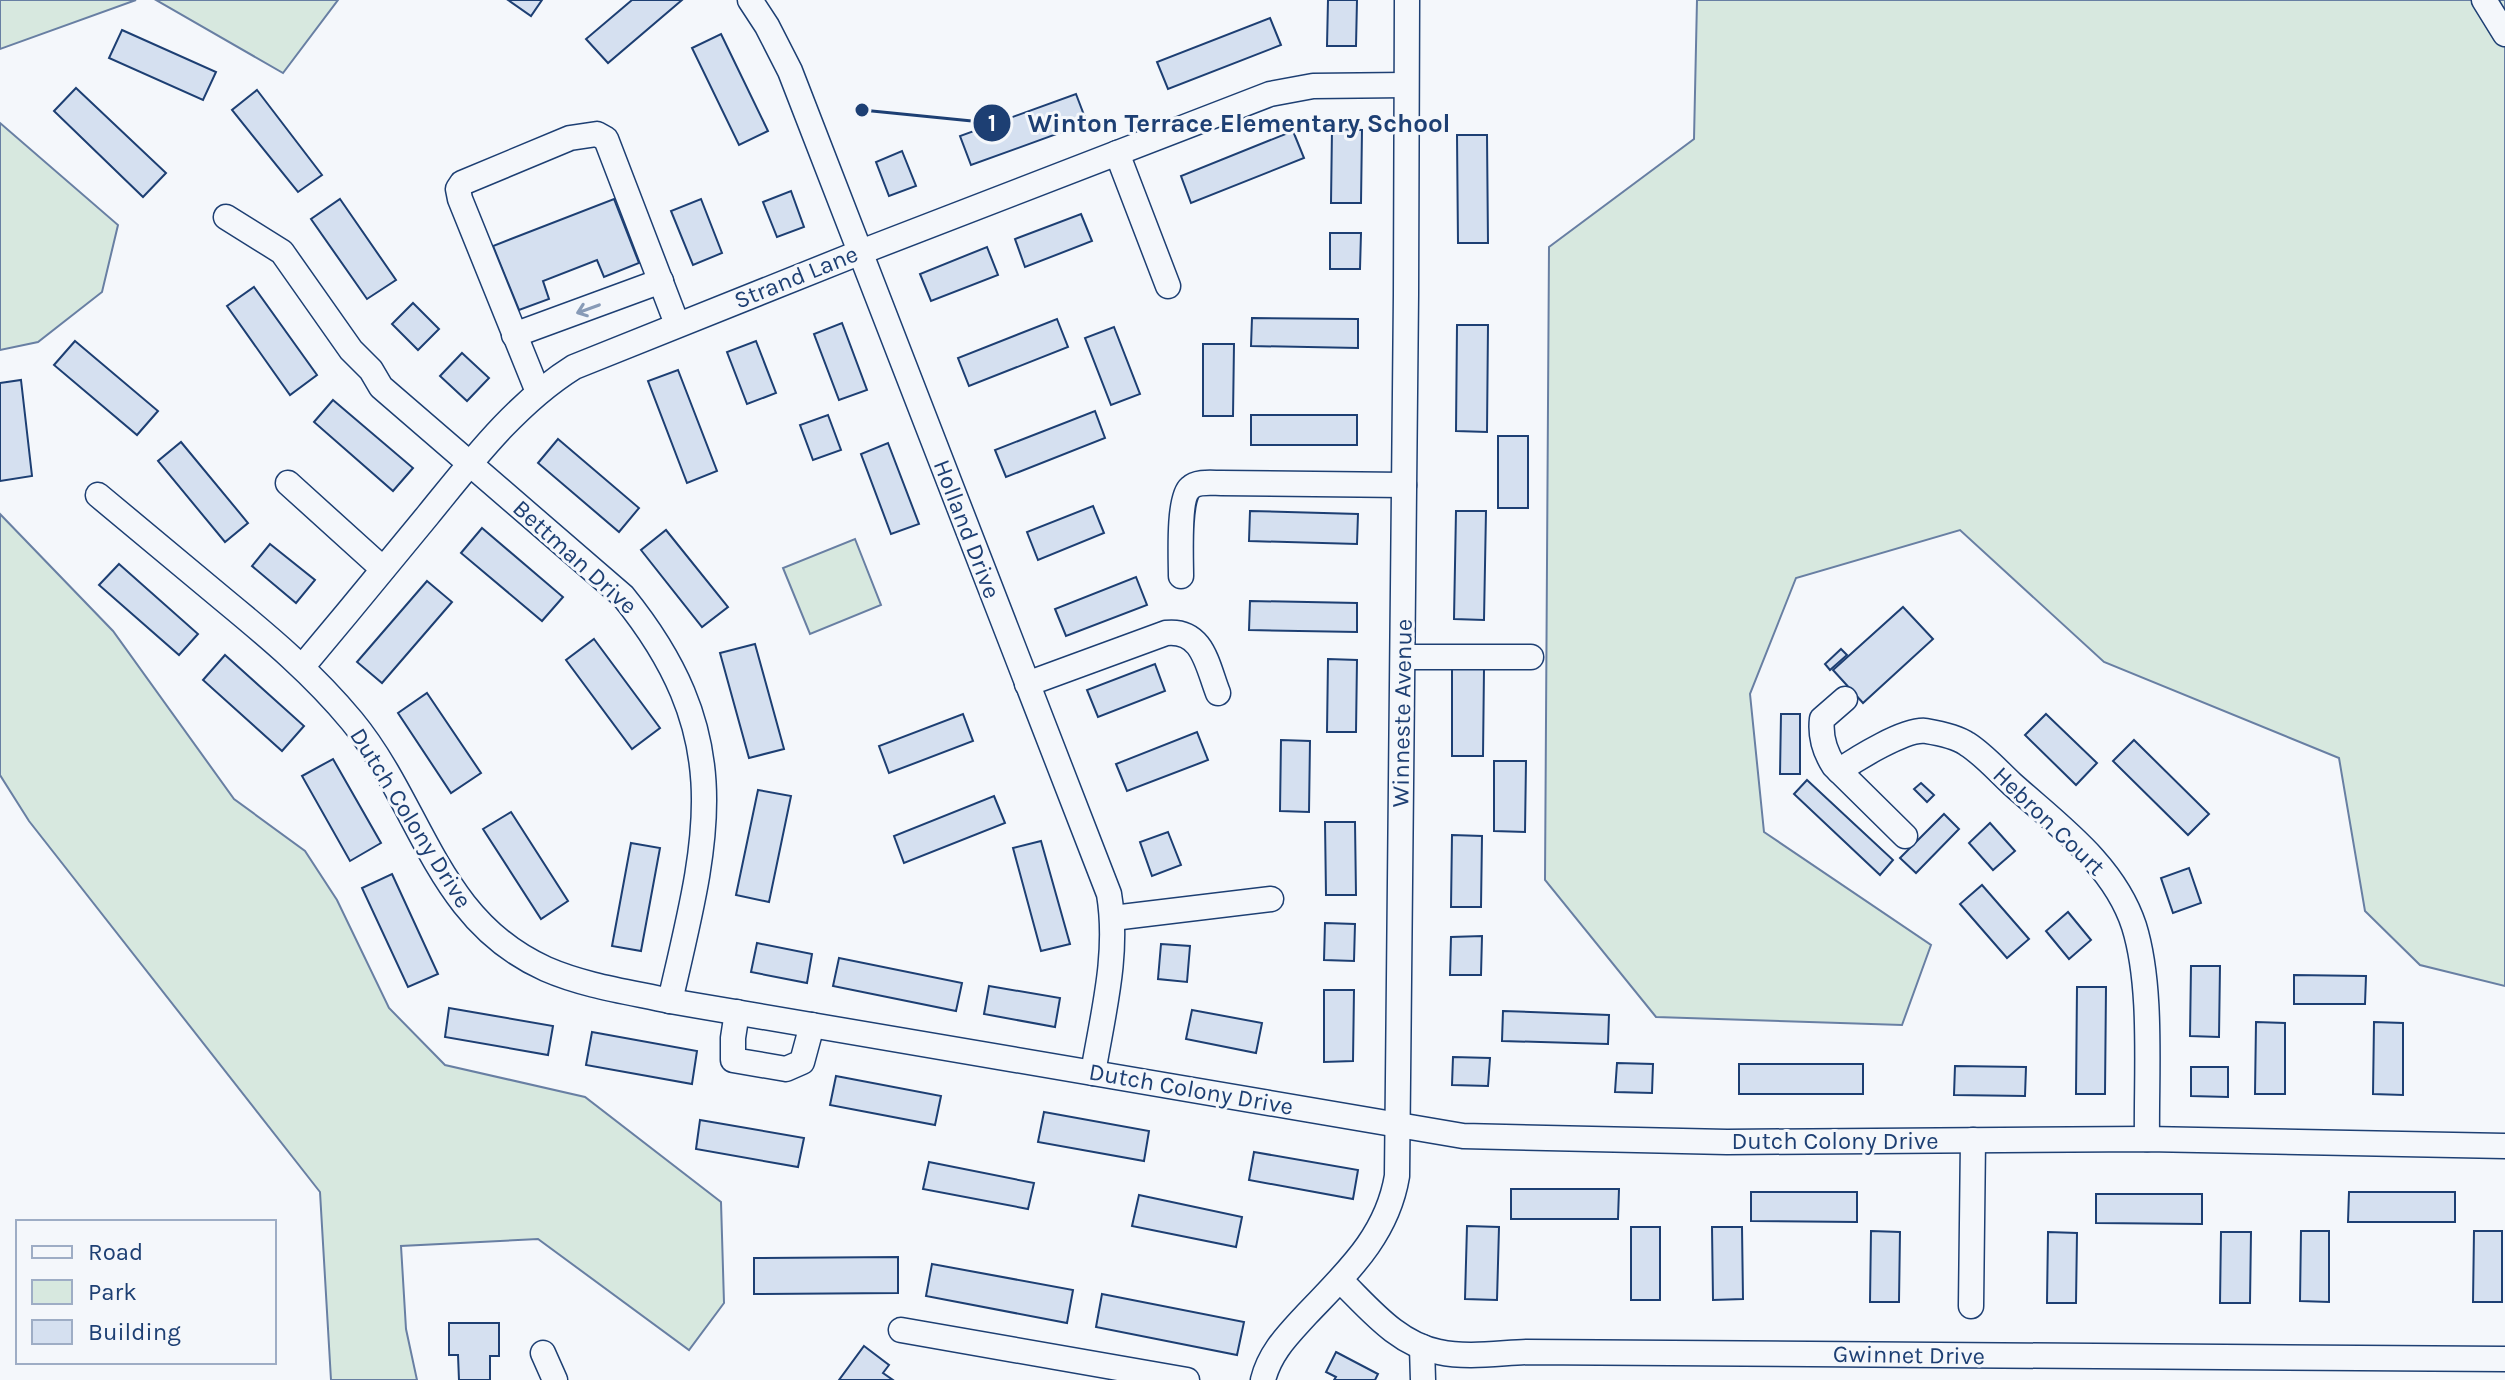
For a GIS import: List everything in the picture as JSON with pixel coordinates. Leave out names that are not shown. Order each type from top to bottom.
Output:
[{"type":"street","name":"Holland Drive","points":[[750,0],[790,71],[1109,894],[1114,952],[1093,1073]]},
{"type":"street","name":"Winneste Avenue","points":[[1263,1380],[1277,1346],[1340,1280],[1377,1235],[1387,1217],[1397,1176],[1407,0]]},
{"type":"street","points":[[2484,0],[2505,34]]},
{"type":"street","name":"Strand Lane","points":[[303,666],[470,464],[538,392],[574,367],[677,324],[1270,94],[1313,86],[1406,85]]},
{"type":"street","points":[[538,392],[458,189],[462,183],[570,138],[597,134],[606,139],[677,324]]},
{"type":"street","points":[[1117,153],[1168,286]]},
{"type":"street","name":"Bettman Drive","points":[[226,217],[282,252],[381,387],[623,596],[649,627],[670,661],[686,698],[703,766],[705,836],[670,1001]]},
{"type":"street","points":[[514,335],[661,281]]},
{"type":"street","points":[[288,483],[383,569]]},
{"type":"street","points":[[1181,576],[1185,495],[1190,488],[1201,483],[1404,485]]},
{"type":"street","name":"Dutch Colony Drive","points":[[98,495],[303,666],[353,722],[377,755],[450,888],[492,936],[546,969],[576,980],[670,1001],[1463,1136],[1727,1142],[2147,1139],[2505,1146]]},
{"type":"street","points":[[1027,684],[1179,631],[1198,643],[1218,693]]},
{"type":"street","points":[[1403,657],[1531,657]]},
{"type":"street","points":[[1845,699],[1825,714],[1821,728],[1825,749],[1839,771],[1905,836]]},
{"type":"street","name":"Hebron Court","points":[[1839,771],[1871,749],[1923,730],[1966,743],[2084,848],[2104,871],[2121,896],[2141,952],[2145,982],[2147,1139]]},
{"type":"street","points":[[1113,918],[1271,899]]},
{"type":"street","points":[[737,1012],[733,1060],[786,1069],[802,1062],[812,1025]]},
{"type":"street","points":[[1971,1306],[1973,1140]]},
{"type":"street","name":"Gwinnet Drive","points":[[1340,1280],[1390,1328],[1422,1347],[1459,1354],[1543,1352],[2066,1368],[2258,1369],[2505,1359]]},
{"type":"street","points":[[901,1330],[1100,1372],[1187,1380]]},
{"type":"street","points":[[1422,1347],[1423,1380]]},
{"type":"street","points":[[543,1353],[555,1380]]},
{"type":"green space","points":[[0,0],[136,0],[0,49]]},
{"type":"green space","points":[[156,0],[338,0],[283,73]]},
{"type":"green space","points":[[1697,0],[2505,0],[2505,986],[2420,965],[2365,911],[2339,758],[2104,662],[1960,530],[1796,578],[1750,694],[1764,832],[1931,945],[1902,1025],[1656,1017],[1545,880],[1549,247],[1694,139]]},
{"type":"green space","points":[[0,123],[118,225],[102,292],[38,342],[0,350]]},
{"type":"green space","points":[[0,514],[113,631],[234,799],[305,851],[337,900],[389,1008],[445,1065],[585,1097],[721,1202],[724,1303],[689,1350],[538,1239],[401,1246],[406,1329],[417,1380],[331,1380],[320,1192],[29,821],[0,775]]},
{"type":"green space","points":[[855,539],[881,605],[810,634],[783,568]]},
{"type":"building","points":[[508,0],[542,0],[531,16]]},
{"type":"building","points":[[632,0],[682,0],[608,63],[586,39]]},
{"type":"building","points":[[1328,0],[1357,0],[1356,46],[1327,46]]},
{"type":"building","points":[[1270,18],[1281,45],[1168,89],[1157,62]]},
{"type":"building","points":[[122,30],[216,72],[203,100],[109,58]]},
{"type":"building","points":[[721,34],[768,131],[739,145],[692,48]]},
{"type":"building","points":[[76,88],[166,173],[143,197],[54,111]]},
{"type":"building","points":[[257,90],[322,175],[298,192],[232,110]]},
{"type":"building","points":[[1076,94],[1087,123],[971,165],[960,136]]},
{"type":"building","points":[[1332,129],[1362,130],[1361,203],[1331,203]]},
{"type":"building","points":[[1293,131],[1304,158],[1191,203],[1181,176]]},
{"type":"building","points":[[1457,135],[1487,135],[1488,243],[1458,243]]},
{"type":"building","points":[[902,151],[916,186],[889,196],[876,162]]},
{"type":"building","points":[[791,191],[804,227],[777,237],[763,202]]},
{"type":"building","points":[[340,199],[396,280],[367,299],[311,219]]},
{"type":"building","points":[[614,199],[639,263],[604,277],[597,260],[543,281],[549,299],[519,310],[493,246]]},
{"type":"building","points":[[701,199],[722,253],[693,265],[671,211]]},
{"type":"building","points":[[1081,214],[1092,241],[1025,267],[1015,239]]},
{"type":"building","points":[[1330,233],[1361,233],[1360,269],[1330,269]]},
{"type":"building","points":[[987,247],[998,275],[931,301],[920,274]]},
{"type":"building","points":[[254,287],[317,375],[290,395],[227,306]]},
{"type":"building","points":[[413,303],[439,329],[418,350],[392,324]]},
{"type":"building","points":[[1252,318],[1358,319],[1358,348],[1251,346]]},
{"type":"building","points":[[1057,319],[1068,347],[969,386],[958,358]]},
{"type":"building","points":[[842,323],[867,390],[839,400],[814,334]]},
{"type":"building","points":[[1457,325],[1488,325],[1487,432],[1456,431]]},
{"type":"building","points":[[1114,327],[1140,394],[1111,405],[1085,338]]},
{"type":"building","points":[[75,341],[158,411],[137,435],[54,365]]},
{"type":"building","points":[[756,341],[776,393],[747,404],[727,352]]},
{"type":"building","points":[[1203,344],[1234,344],[1233,416],[1203,416]]},
{"type":"building","points":[[462,353],[489,378],[467,401],[440,376]]},
{"type":"building","points":[[678,370],[717,471],[687,483],[648,381]]},
{"type":"building","points":[[21,380],[32,476],[0,481],[0,383]]},
{"type":"building","points":[[333,400],[413,468],[393,491],[314,422]]},
{"type":"building","points":[[1095,411],[1105,438],[1006,477],[995,450]]},
{"type":"building","points":[[828,415],[841,450],[813,460],[800,425]]},
{"type":"building","points":[[1251,415],[1357,415],[1357,445],[1251,445]]},
{"type":"building","points":[[1498,436],[1528,436],[1528,508],[1498,508]]},
{"type":"building","points":[[558,439],[639,508],[619,532],[538,463]]},
{"type":"building","points":[[181,442],[248,523],[225,542],[158,461]]},
{"type":"building","points":[[888,443],[919,524],[891,534],[861,454]]},
{"type":"building","points":[[1093,506],[1104,533],[1038,560],[1027,532]]},
{"type":"building","points":[[1250,511],[1358,514],[1357,544],[1249,541]]},
{"type":"building","points":[[1456,511],[1486,511],[1484,620],[1454,619]]},
{"type":"building","points":[[482,528],[563,597],[542,621],[461,553]]},
{"type":"building","points":[[666,530],[728,607],[702,627],[641,550]]},
{"type":"building","points":[[270,544],[315,580],[296,603],[252,566]]},
{"type":"building","points":[[119,564],[198,634],[179,655],[99,585]]},
{"type":"building","points":[[1136,577],[1147,605],[1066,636],[1055,609]]},
{"type":"building","points":[[427,581],[452,602],[382,683],[357,662]]},
{"type":"building","points":[[1250,601],[1357,603],[1357,632],[1249,630]]},
{"type":"building","points":[[1903,607],[1933,639],[1863,703],[1833,670]]},
{"type":"building","points":[[594,639],[660,728],[632,749],[566,660]]},
{"type":"building","points":[[755,644],[784,749],[749,758],[720,653]]},
{"type":"building","points":[[1841,649],[1847,655],[1830,670],[1825,664]]},
{"type":"building","points":[[225,655],[304,726],[282,751],[203,680]]},
{"type":"building","points":[[1328,659],[1357,660],[1356,732],[1327,732]]},
{"type":"building","points":[[1155,664],[1165,691],[1098,717],[1087,690]]},
{"type":"building","points":[[1452,669],[1484,669],[1483,756],[1452,756]]},
{"type":"building","points":[[427,693],[481,773],[451,793],[398,713]]},
{"type":"building","points":[[963,714],[973,741],[889,773],[879,746]]},
{"type":"building","points":[[1781,714],[1800,714],[1800,774],[1780,774]]},
{"type":"building","points":[[2046,714],[2097,763],[2076,785],[2025,735]]},
{"type":"building","points":[[1197,732],[1208,760],[1127,791],[1116,764]]},
{"type":"building","points":[[1281,740],[1310,741],[1309,812],[1280,811]]},
{"type":"building","points":[[2134,740],[2209,814],[2188,835],[2113,761]]},
{"type":"building","points":[[333,759],[381,843],[350,861],[302,776]]},
{"type":"building","points":[[1494,761],[1526,761],[1525,832],[1494,831]]},
{"type":"building","points":[[1807,780],[1893,860],[1880,875],[1794,794]]},
{"type":"building","points":[[1921,783],[1934,795],[1927,802],[1914,789]]},
{"type":"building","points":[[758,790],[791,796],[769,902],[736,895]]},
{"type":"building","points":[[994,796],[1005,823],[904,863],[894,836]]},
{"type":"building","points":[[511,812],[568,901],[541,919],[483,829]]},
{"type":"building","points":[[1944,814],[1959,829],[1916,873],[1900,858]]},
{"type":"building","points":[[1325,822],[1355,822],[1356,895],[1326,895]]},
{"type":"building","points":[[1990,823],[2015,851],[1993,870],[1969,843]]},
{"type":"building","points":[[1168,832],[1181,865],[1152,876],[1140,842]]},
{"type":"building","points":[[1452,835],[1482,836],[1481,907],[1451,907]]},
{"type":"building","points":[[1041,841],[1070,944],[1041,951],[1013,848]]},
{"type":"building","points":[[631,843],[660,848],[641,951],[612,946]]},
{"type":"building","points":[[2189,868],[2201,903],[2173,913],[2161,878]]},
{"type":"building","points":[[392,874],[438,974],[408,987],[362,888]]},
{"type":"building","points":[[1982,885],[2029,939],[2007,958],[1960,904]]},
{"type":"building","points":[[2068,912],[2091,940],[2069,959],[2046,931]]},
{"type":"building","points":[[1325,923],[1355,924],[1354,961],[1324,960]]},
{"type":"building","points":[[1482,936],[1481,975],[1450,975],[1451,937]]},
{"type":"building","points":[[757,943],[812,954],[807,983],[751,972]]},
{"type":"building","points":[[1161,944],[1190,946],[1187,982],[1158,979]]},
{"type":"building","points":[[839,958],[962,983],[956,1011],[833,986]]},
{"type":"building","points":[[2191,966],[2220,966],[2219,1037],[2190,1036]]},
{"type":"building","points":[[2294,975],[2366,976],[2365,1004],[2294,1004]]},
{"type":"building","points":[[989,986],[1060,998],[1055,1027],[984,1014]]},
{"type":"building","points":[[2077,987],[2106,987],[2105,1094],[2076,1094]]},
{"type":"building","points":[[1324,990],[1354,990],[1353,1061],[1324,1062]]},
{"type":"building","points":[[449,1008],[553,1026],[548,1055],[445,1037]]},
{"type":"building","points":[[1192,1010],[1262,1023],[1256,1053],[1186,1039]]},
{"type":"building","points":[[1503,1011],[1609,1015],[1608,1044],[1502,1041]]},
{"type":"building","points":[[2256,1022],[2285,1023],[2285,1094],[2255,1094]]},
{"type":"building","points":[[2374,1022],[2403,1023],[2403,1095],[2373,1094]]},
{"type":"building","points":[[592,1032],[697,1051],[692,1084],[586,1065]]},
{"type":"building","points":[[1453,1057],[1490,1058],[1488,1086],[1452,1085]]},
{"type":"building","points":[[1617,1063],[1653,1064],[1652,1093],[1615,1092]]},
{"type":"building","points":[[1739,1064],[1863,1064],[1863,1094],[1739,1094]]},
{"type":"building","points":[[1955,1066],[2026,1067],[2025,1096],[1954,1095]]},
{"type":"building","points":[[2191,1067],[2228,1067],[2228,1097],[2191,1096]]},
{"type":"building","points":[[836,1076],[941,1096],[935,1125],[830,1105]]},
{"type":"building","points":[[1044,1112],[1149,1131],[1144,1161],[1038,1142]]},
{"type":"building","points":[[700,1120],[804,1138],[798,1167],[696,1149]]},
{"type":"building","points":[[1254,1152],[1358,1170],[1353,1199],[1249,1180]]},
{"type":"building","points":[[929,1162],[1034,1183],[1028,1209],[923,1189]]},
{"type":"building","points":[[1511,1189],[1619,1189],[1618,1219],[1511,1219]]},
{"type":"building","points":[[1751,1192],[1857,1192],[1857,1222],[1751,1221]]},
{"type":"building","points":[[2349,1192],[2455,1192],[2455,1222],[2348,1222]]},
{"type":"building","points":[[2096,1194],[2202,1194],[2202,1224],[2096,1223]]},
{"type":"building","points":[[1139,1195],[1242,1217],[1236,1247],[1132,1226]]},
{"type":"building","points":[[1467,1226],[1499,1227],[1497,1300],[1465,1299]]},
{"type":"building","points":[[1631,1227],[1660,1227],[1660,1300],[1631,1300]]},
{"type":"building","points":[[1712,1227],[1742,1227],[1743,1299],[1713,1300]]},
{"type":"building","points":[[1871,1231],[1900,1232],[1899,1302],[1870,1302]]},
{"type":"building","points":[[2301,1231],[2329,1231],[2329,1302],[2300,1301]]},
{"type":"building","points":[[2474,1231],[2502,1231],[2502,1302],[2473,1302]]},
{"type":"building","points":[[2048,1232],[2077,1233],[2076,1303],[2047,1303]]},
{"type":"building","points":[[2221,1232],[2251,1232],[2250,1303],[2220,1303]]},
{"type":"building","points":[[898,1257],[898,1293],[754,1294],[754,1258]]},
{"type":"building","points":[[932,1264],[1073,1290],[1067,1323],[926,1296]]},
{"type":"building","points":[[1102,1294],[1244,1322],[1237,1355],[1096,1327]]},
{"type":"building","points":[[449,1323],[499,1323],[499,1356],[490,1356],[490,1380],[459,1380],[458,1355],[449,1355]]},
{"type":"building","points":[[864,1346],[889,1365],[883,1373],[893,1380],[839,1380]]},
{"type":"building","points":[[1336,1352],[1378,1374],[1375,1380],[1334,1380],[1336,1377],[1326,1372]]},
{"type":"place","name":"Winton Terrace Elementary School","points":[[862,110]]}]
